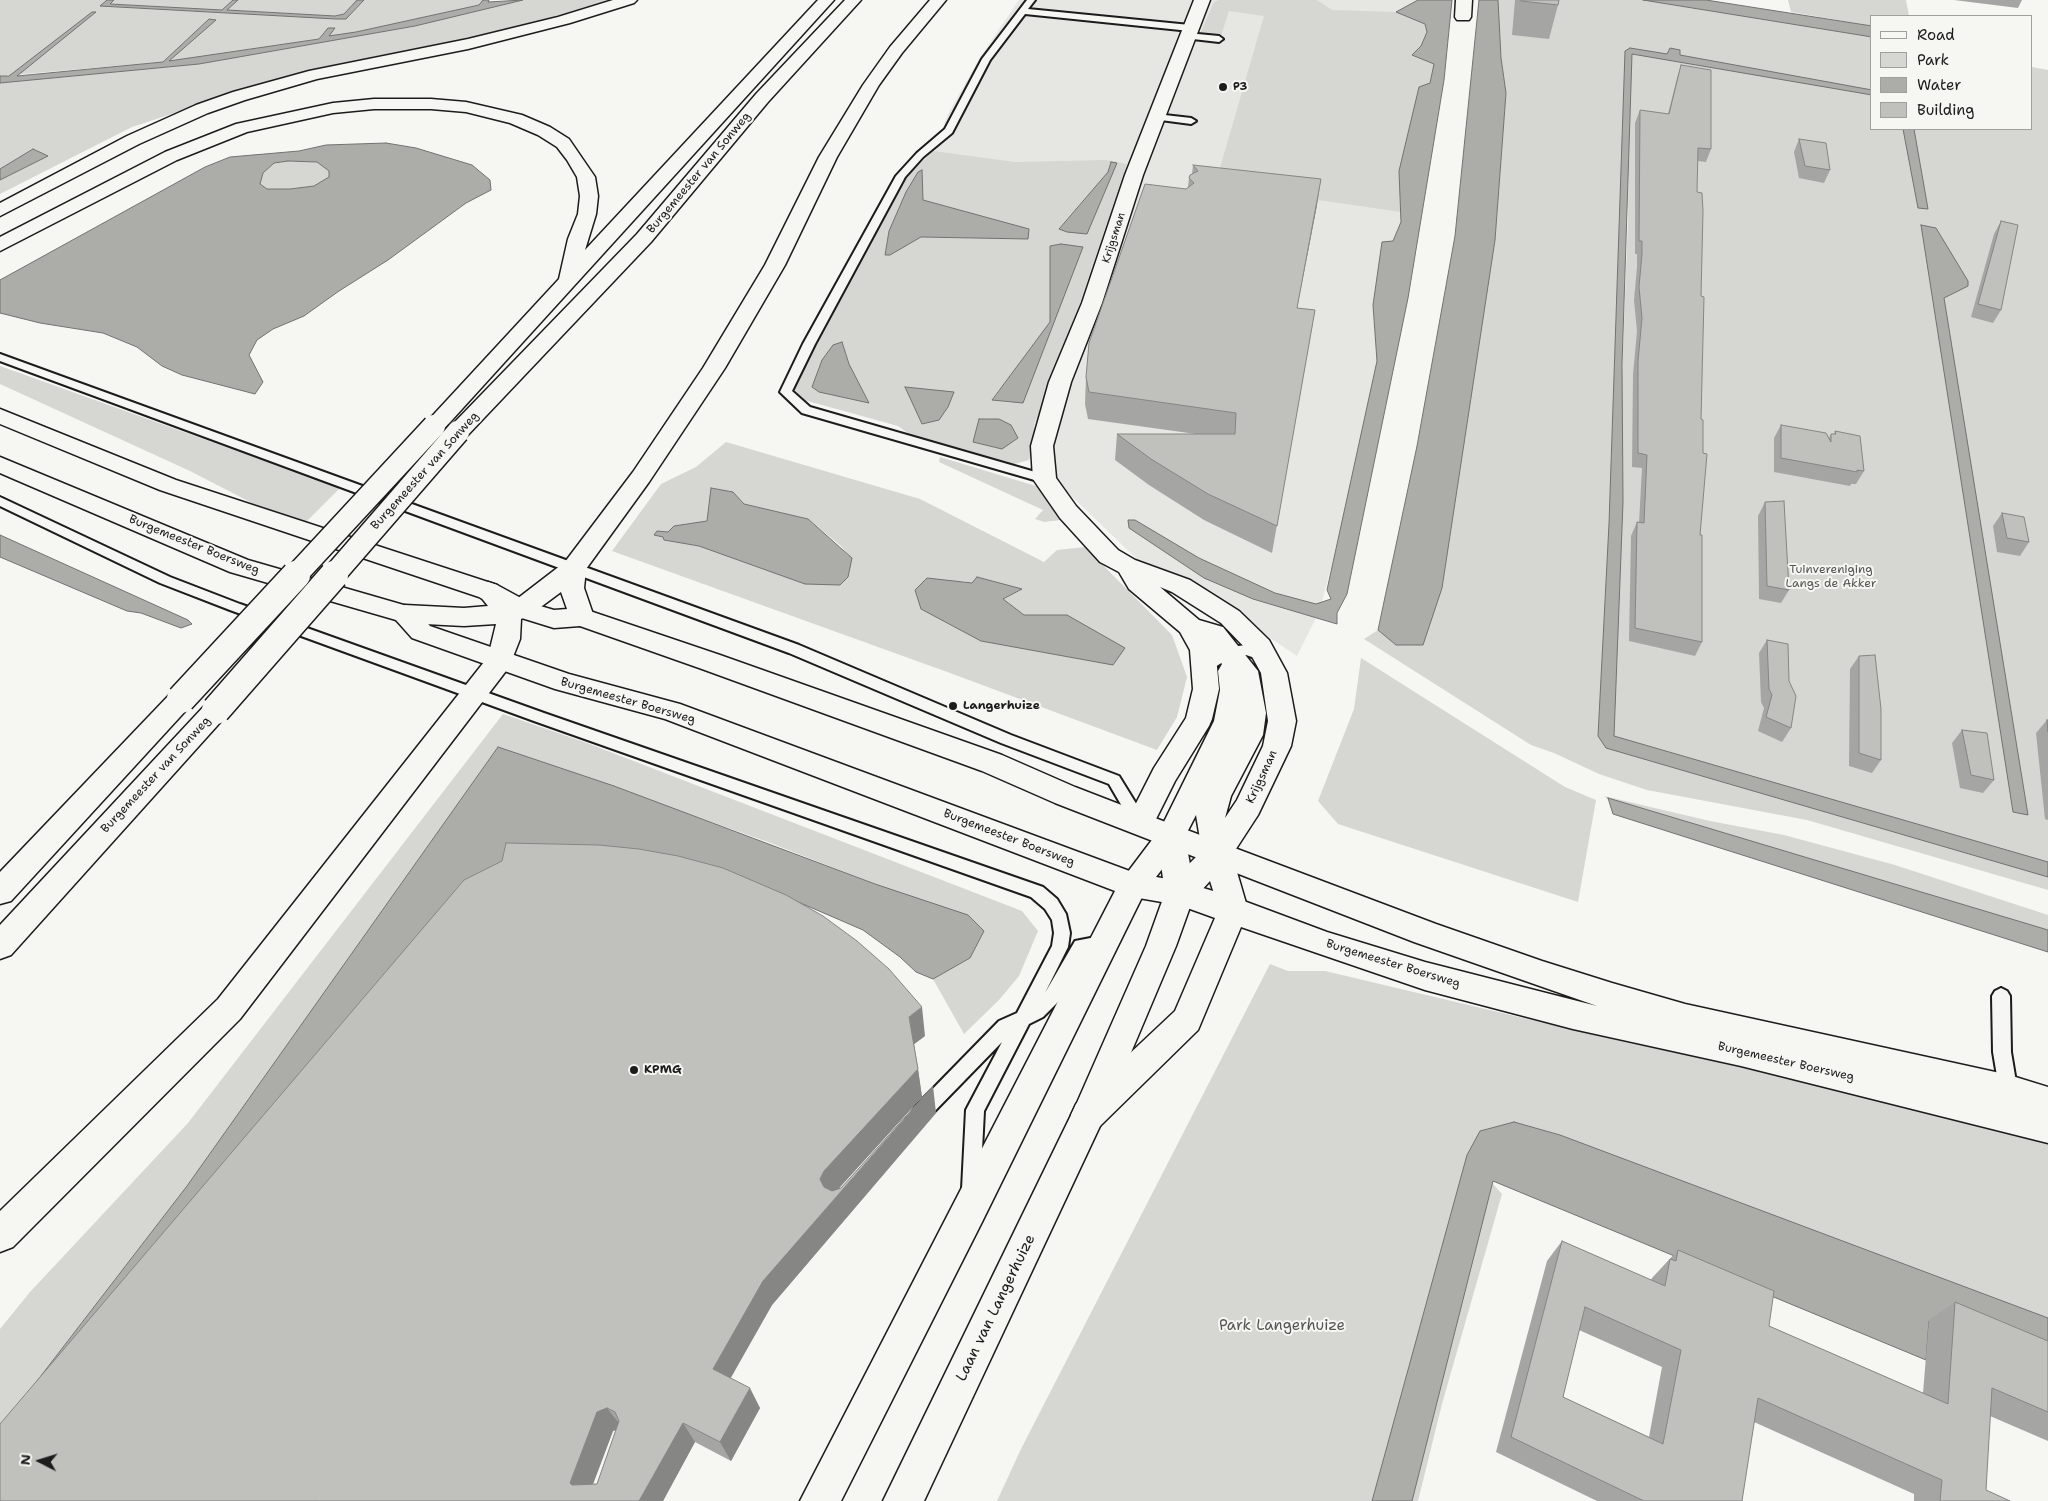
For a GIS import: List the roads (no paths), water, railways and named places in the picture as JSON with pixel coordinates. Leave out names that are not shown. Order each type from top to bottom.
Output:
[{"type":"main road","points":[[0,210],[133,140],[202,109],[239,96],[315,75],[468,44],[564,20],[629,0]]},
{"type":"main road","name":"Burgemeester van Sonweg","points":[[0,892],[434,426],[826,0]]},
{"type":"main road","name":"Burgemeester van Sonweg","points":[[0,946],[216,710],[458,432],[644,238],[762,98],[853,0]]},
{"type":"main road","points":[[405,614],[464,617],[514,612],[559,582],[574,568],[607,524],[714,368],[775,265],[828,157],[871,85],[896,50],[938,0]]},
{"type":"main road","name":"Krijgsman","points":[[1202,0],[1156,117],[1132,196],[1060,382],[1042,446],[1045,479],[1068,512],[1109,556],[1126,566],[1181,586],[1230,617],[1245,630],[1274,673],[1282,721],[1277,746],[1248,807],[1216,854]]},
{"type":"main road","points":[[1463,18],[1464,0]]},
{"type":"main road","points":[[0,245],[150,166],[198,144],[242,128],[275,119],[333,108],[382,104],[466,106],[516,118],[544,131],[562,143],[575,158],[586,177],[589,196],[587,214],[568,281]]},
{"type":"main road","points":[[0,416],[168,486],[488,591],[501,604],[514,612]]},
{"type":"main road","name":"Burgemeester Boersweg","points":[[0,464],[239,566],[405,614],[421,632],[564,682],[671,711],[1133,885],[1180,893],[1233,910],[1327,945],[1435,978],[1574,1015],[1740,1051],[2010,1104],[2048,1102]]},
{"type":"main road","name":"Krijgsman","points":[[1126,566],[1138,583],[1190,626],[1203,650],[1206,689],[1199,719],[1164,776],[1140,823]]},
{"type":"main road","points":[[574,568],[572,588],[592,621]]},
{"type":"main road","points":[[0,1235],[229,1009],[500,660],[514,612]]},
{"type":"main road","name":"Burgemeester Boersweg","points":[[514,612],[554,619],[592,621],[984,760],[1065,795],[1452,943],[1612,997],[2010,1104],[2048,1127]]},
{"type":"main road","name":"Krijgsman","points":[[1190,626],[1214,633],[1232,658],[1245,671],[1250,690],[1252,713],[1249,735],[1217,796],[1210,815],[1216,854]]},
{"type":"main road","points":[[820,1501],[969,1212],[1133,885],[1171,836],[1228,721],[1234,690],[1231,671],[1232,658]]},
{"type":"main road","points":[[1171,836],[1180,893]]},
{"type":"main road","points":[[1180,893],[1216,854]]},
{"type":"main road","points":[[1216,854],[1233,910]]},
{"type":"main road","name":"Laan van Langerhuize","points":[[903,1501],[1088,1115],[1161,946],[1180,893]]},
{"type":"main road","name":"Laan van Langerhuize","points":[[1088,1115],[1187,1020],[1233,910]]},
{"type":"lane","points":[[1031,0],[986,59],[949,131],[920,155],[901,176],[808,344],[786,392],[806,410],[1045,479]]},
{"type":"lane","points":[[1022,11],[1188,32],[1220,39]]},
{"type":"lane","points":[[1156,117],[1191,121]]},
{"type":"lane","points":[[0,357],[794,649],[1006,739],[1114,780],[1140,823]]},
{"type":"lane","points":[[0,501],[165,580],[474,693],[1036,892],[1051,904],[1060,919],[1062,933],[1060,947],[976,1110],[969,1212]]},
{"type":"lane","points":[[1205,671],[1210,663],[1232,658],[1246,650],[1264,656]]},
{"type":"lane","points":[[1250,690],[1267,698],[1279,696]]},
{"type":"lane","points":[[907,1128],[1005,1026],[1037,1012],[1053,996],[1081,946],[1106,942]]},
{"type":"lane","points":[[2001,996],[2002,1052],[2010,1104]]},
{"type":"water","points":[[107,0],[114,0],[110,4],[222,10],[233,0],[238,0],[227,10],[335,16],[344,14],[357,0],[364,0],[346,19],[336,19],[100,6]]},
{"type":"water","points":[[483,0],[489,0],[488,2],[523,0],[415,26],[199,64],[0,83],[0,76],[9,76],[92,12],[96,12],[17,76],[163,62],[209,19],[216,20],[169,61],[319,39],[328,28],[335,28],[329,36],[356,32],[479,5]]},
{"type":"water","points":[[1418,0],[1452,0],[1444,80],[1408,298],[1347,594],[1337,613],[1337,624],[1253,599],[1204,578],[1129,528],[1128,520],[1135,520],[1199,558],[1275,593],[1316,604],[1331,599],[1327,590],[1377,361],[1373,305],[1382,242],[1393,241],[1401,222],[1399,171],[1419,87],[1430,83],[1434,64],[1412,55],[1421,46],[1427,32],[1425,24],[1396,12]]},
{"type":"water","points":[[1479,0],[1498,0],[1501,58],[1506,93],[1495,240],[1442,588],[1423,645],[1396,645],[1378,630],[1417,446],[1455,236]]},
{"type":"water","points":[[1643,0],[1706,0],[1870,26],[1870,37]]},
{"type":"water","points":[[1630,48],[1667,54],[1670,48],[1680,50],[1680,55],[1870,90],[1870,95],[1632,54],[1622,365],[1623,502],[1614,736],[2048,862],[2048,877],[1606,748],[1598,736],[1609,524],[1625,51]]},
{"type":"water","points":[[1903,130],[1914,130],[1928,209],[1918,208]]},
{"type":"water","points":[[386,143],[416,148],[472,165],[490,180],[491,190],[466,203],[388,260],[304,316],[273,329],[257,340],[249,355],[263,382],[255,394],[182,375],[162,366],[137,347],[103,333],[40,323],[0,313],[0,280],[205,167],[230,157],[299,151],[326,145]],"holes":[[[288,161],[317,162],[329,171],[329,177],[314,186],[267,189],[260,184],[263,173],[274,163]]]},
{"type":"water","points":[[33,149],[48,156],[0,180],[0,169]]},
{"type":"water","points":[[1111,162],[1117,163],[1087,234],[1067,232],[1059,229],[1108,172]]},
{"type":"water","points":[[922,170],[923,200],[1029,229],[1028,239],[921,237],[890,255],[885,255],[889,231],[906,192],[918,172]]},
{"type":"water","points":[[1921,225],[1936,228],[1968,281],[1968,286],[1944,298],[2028,815],[2013,812]]},
{"type":"water","points":[[1061,244],[1083,247],[1023,403],[992,400],[1050,322],[1050,246]]},
{"type":"water","points":[[842,342],[849,364],[869,403],[819,392],[812,387],[822,360],[833,345]]},
{"type":"water","points":[[905,387],[954,392],[948,407],[939,420],[922,424]]},
{"type":"water","points":[[979,419],[999,419],[1011,425],[1018,438],[1002,449],[973,442]]},
{"type":"water","points":[[711,488],[733,492],[744,504],[808,519],[852,558],[848,577],[840,585],[805,584],[699,546],[664,540],[663,537],[654,535],[657,531],[668,532],[674,526],[707,521]]},
{"type":"water","points":[[0,535],[188,620],[192,624],[181,628],[141,613],[127,611],[0,557]]},
{"type":"water","points":[[977,577],[1022,589],[1003,599],[1024,615],[1067,615],[1125,648],[1113,665],[981,641],[921,609],[915,590],[927,578],[972,583]]},
{"type":"water","points":[[498,747],[614,786],[875,884],[968,915],[984,931],[970,958],[933,979],[916,972],[900,957],[863,930],[796,901],[10,1416],[187,1186]]},
{"type":"water","points":[[1608,798],[2048,930],[2048,952],[1613,814]]},
{"type":"water","points":[[1514,1122],[1560,1135],[2048,1318],[2048,1371],[1929,1321],[1926,1360],[1493,1181],[1412,1501],[1372,1501],[1467,1155],[1480,1131]]},
{"type":"place","name":"P3","points":[[1223,87]]},
{"type":"place","name":"Langerhuize","points":[[953,706]]},
{"type":"place","name":"KPMG","points":[[634,1070]]},
{"type":"park label","name":"Tuinvereniging Langs de Akker","points":[[1831,577]]},
{"type":"park label","name":"Park Langerhuize","points":[[1282,1326]]}]
